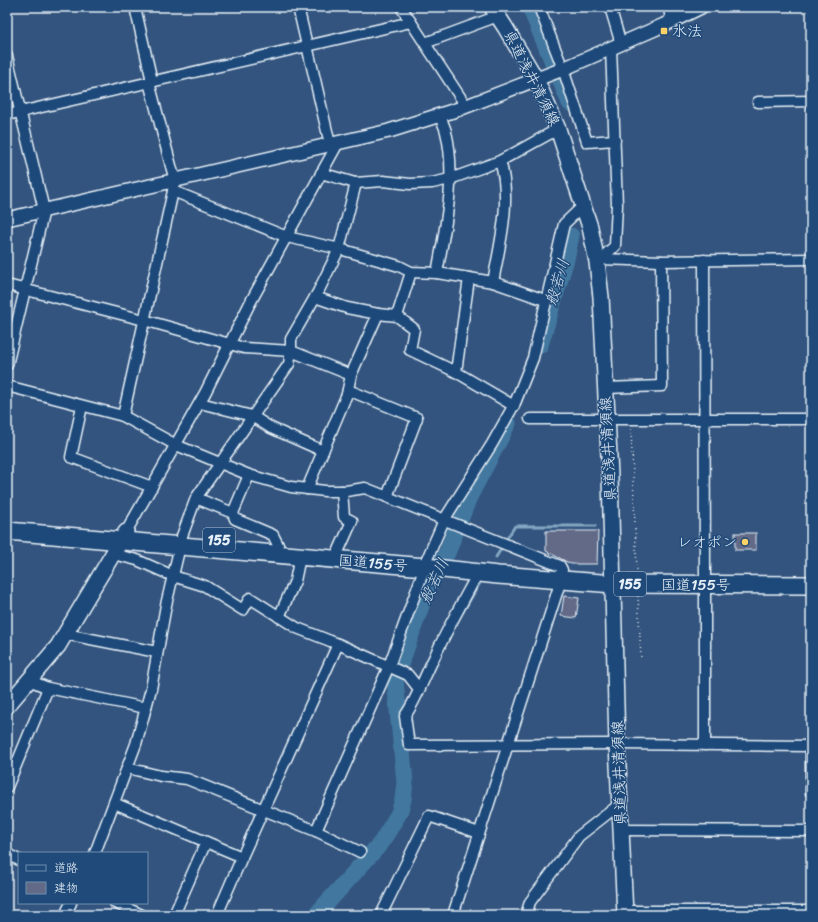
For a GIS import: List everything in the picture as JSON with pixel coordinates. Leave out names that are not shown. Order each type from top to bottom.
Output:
[{"type":"highway","name":"国道155号","points":[[7,521],[120,542]]},
{"type":"highway","name":"国道155号","points":[[7,531],[120,542],[181,541],[278,545],[338,550],[450,566],[614,579],[705,580],[811,585]]},
{"type":"highway","name":"国道155号","points":[[181,541],[300,557],[428,563]]},
{"type":"highway","name":"国道155号","points":[[450,566],[478,573],[561,575]]},
{"type":"highway","name":"国道155号","points":[[705,580],[811,576]]},
{"type":"main road","name":"県道浅井清須線","points":[[495,12],[541,77],[590,227],[598,260],[614,579],[617,744],[624,913]]},
{"type":"main road","points":[[7,706],[58,646],[120,542]]},
{"type":"street","points":[[123,416],[174,186],[135,7]]},
{"type":"street","points":[[298,7],[334,144],[322,173],[200,403],[120,542],[138,560],[173,576],[205,586],[243,610],[250,598],[297,628],[338,644],[408,675],[419,689]]},
{"type":"street","points":[[401,7],[466,106]]},
{"type":"street","points":[[539,7],[563,69],[587,142],[615,140]]},
{"type":"street","points":[[598,260],[614,246],[617,205],[615,140],[616,46],[610,7]]},
{"type":"street","points":[[669,7],[671,21]]},
{"type":"street","points":[[7,219],[44,210],[174,186],[389,131],[466,106],[563,69],[701,7]]},
{"type":"street","points":[[425,43],[495,12]]},
{"type":"street","points":[[7,115],[411,22]]},
{"type":"street","points":[[7,56],[44,210],[7,365]]},
{"type":"street","points":[[758,102],[811,101]]},
{"type":"street","points":[[436,273],[442,246],[450,179],[450,160],[446,132],[440,115]]},
{"type":"street","points":[[322,173],[356,183],[383,181],[410,184],[432,183],[450,179],[500,161],[558,129]]},
{"type":"street","points":[[493,282],[506,196],[504,173],[500,161]]},
{"type":"street","points":[[95,852],[136,744],[146,708],[181,541],[196,498],[288,364],[291,351],[291,338],[315,296],[338,248],[356,183]]},
{"type":"street","points":[[174,186],[287,237],[338,248],[399,266],[411,272],[436,273],[493,282],[546,300]]},
{"type":"street","points":[[316,831],[391,667],[428,563],[446,521],[470,477],[492,444],[514,406],[526,379],[533,358],[564,224],[583,206]]},
{"type":"street","points":[[598,260],[661,261],[811,259]]},
{"type":"street","points":[[704,260],[705,745]]},
{"type":"street","points":[[605,388],[662,386],[661,261]]},
{"type":"street","points":[[397,316],[411,272]]},
{"type":"street","points":[[456,372],[470,278]]},
{"type":"street","points":[[7,285],[144,320],[230,345],[244,348],[291,351],[352,374]]},
{"type":"street","points":[[315,296],[347,308],[397,316],[414,329],[410,350],[456,372],[514,406]]},
{"type":"street","points":[[307,489],[348,390],[352,374],[378,314]]},
{"type":"street","points":[[7,386],[123,416],[176,445],[220,464],[249,475],[291,487],[325,491],[342,491],[365,488],[560,566],[561,575],[453,915]]},
{"type":"street","points":[[348,390],[417,418],[387,497]]},
{"type":"street","points":[[200,403],[252,416],[271,428],[322,451]]},
{"type":"street","points":[[82,406],[71,457],[152,487]]},
{"type":"street","points":[[530,419],[811,419]]},
{"type":"street","points":[[249,475],[234,513],[235,519],[273,535],[278,545]]},
{"type":"street","points":[[338,550],[352,521],[344,517],[342,491]]},
{"type":"street","points":[[196,498],[234,513]]},
{"type":"street","points":[[279,616],[295,581],[300,557]]},
{"type":"street","points":[[478,573],[446,632],[412,706],[405,716],[408,745],[617,744],[811,747],[811,792]]},
{"type":"street","points":[[65,634],[157,652]]},
{"type":"street","points":[[217,915],[338,644]]},
{"type":"street","points":[[28,680],[48,688],[146,708]]},
{"type":"street","points":[[7,787],[48,688]]},
{"type":"street","points":[[127,768],[161,776],[187,779],[316,831],[360,852]]},
{"type":"street","points":[[114,803],[242,857]]},
{"type":"street","points":[[526,915],[530,902],[579,836],[620,804]]},
{"type":"street","points":[[381,915],[428,816],[480,833]]},
{"type":"street","points":[[621,830],[811,831]]},
{"type":"street","points":[[174,915],[206,842]]},
{"type":"street","points":[[7,854],[18,860]]},
{"type":"street","points":[[65,915],[70,904]]},
{"type":"street","points":[[118,904],[142,915]]},
{"type":"street","points":[[624,913],[811,911]]},
{"type":"path","points":[[630,419],[641,659]]},
{"type":"building","points":[[546,531],[598,531],[597,564],[571,564],[546,551]]},
{"type":"building","name":"レオポン","points":[[735,533],[756,533],[756,550],[735,550]]},
{"type":"building","points":[[564,596],[579,598],[576,618],[561,616]]},
{"type":"waterway","name":"般若川","points":[[530,7],[570,103]]},
{"type":"waterway","name":"般若川","points":[[540,345],[566,259],[571,236]]},
{"type":"waterway","name":"般若川","points":[[316,915],[381,843],[399,813],[403,800],[405,782],[395,680],[428,586],[447,553],[469,497],[508,423]]},
{"type":"waterway","points":[[506,540],[515,526],[595,526]]},
{"type":"waterway","points":[[496,557],[503,546]]},
{"type":"waterway","points":[[457,622],[481,581]]},
{"type":"place","name":"水法","points":[[664,31]]},
{"type":"place","name":"レオポン","points":[[745,542]]}]
